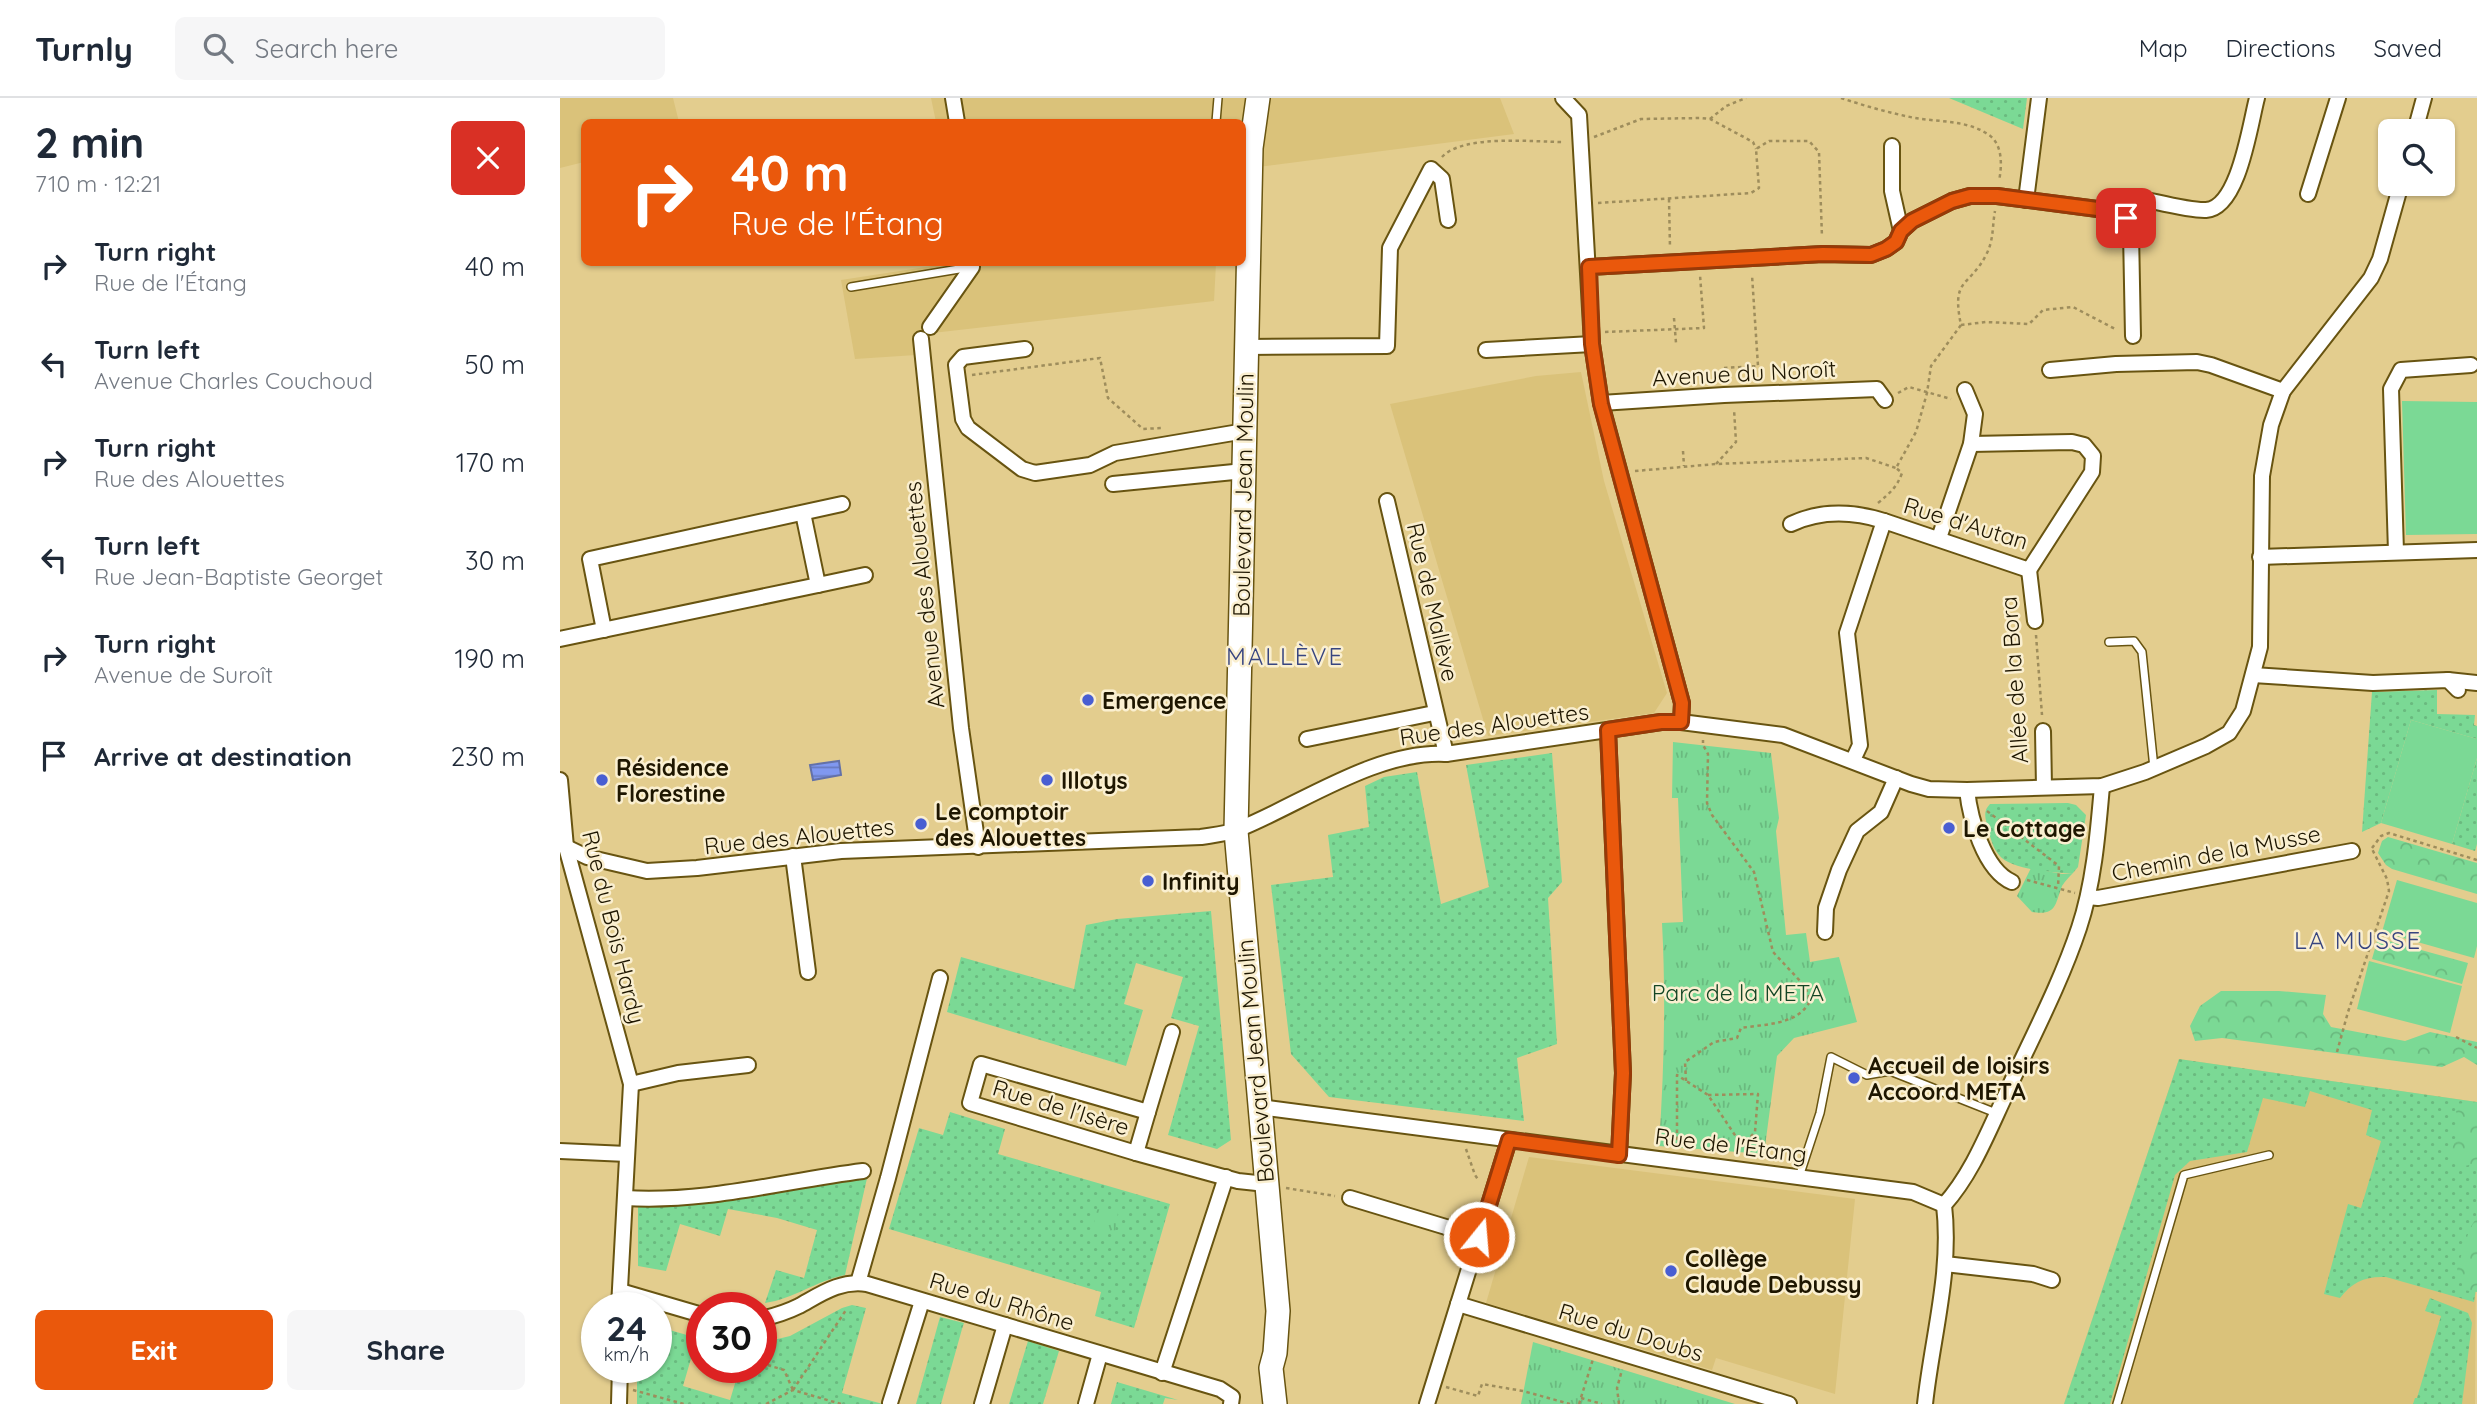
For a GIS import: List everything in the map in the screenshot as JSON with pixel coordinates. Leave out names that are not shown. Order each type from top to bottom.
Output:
[{"type":"main road","name":"Boulevard Jean Moulin","points":[[1258,98],[1247,148],[1246,347],[1236,831],[1278,1311],[1275,1353],[1271,1368],[1275,1404]]},
{"type":"street","points":[[953,98],[956,119]]},
{"type":"street","points":[[1563,98],[1579,115],[1592,338],[1601,404],[1682,703],[1681,722]]},
{"type":"street","points":[[2026,200],[2039,98]]},
{"type":"street","points":[[2137,198],[2208,210],[2225,201],[2235,185],[2257,98]]},
{"type":"street","points":[[2308,194],[2338,98]]},
{"type":"street","points":[[2418,119],[2424,98]]},
{"type":"street","points":[[1892,146],[1892,191],[1901,231]]},
{"type":"street","points":[[1246,347],[1387,346],[1390,248],[1431,169],[1442,179],[1448,220]]},
{"type":"street","points":[[1589,267],[1823,254],[1871,255],[1896,242],[1901,231],[1912,221],[1952,201],[1970,196],[1997,196],[2113,211],[2126,218],[2131,232],[2133,336]]},
{"type":"street","name":"Rue des Alouettes","points":[[563,845],[587,857],[647,871],[697,868],[841,851],[1202,837],[1236,831],[1364,770],[1426,753],[1446,754],[1661,722],[1681,722],[1783,735],[1929,789],[2102,786],[2125,780],[2206,746],[2229,733],[2243,711],[2260,647],[2262,476],[2271,425],[2283,391],[2371,278],[2380,258],[2398,196]]},
{"type":"street","points":[[930,327],[971,266]]},
{"type":"street","points":[[1486,350],[1592,338]]},
{"type":"street","name":"Avenue des Alouettes","points":[[921,339],[961,728],[978,846]]},
{"type":"street","points":[[1025,349],[963,357],[956,365],[963,419],[968,428],[1022,469],[1035,473],[1090,465],[1115,453],[1244,431]]},
{"type":"street","points":[[2050,370],[2116,364],[2197,362],[2283,391]]},
{"type":"street","points":[[2396,552],[2391,389],[2401,370],[2471,365]]},
{"type":"street","name":"Avenue du Noroît","points":[[1601,404],[1877,389],[1885,400]]},
{"type":"street","points":[[1939,538],[1970,444],[1975,414],[1966,396]]},
{"type":"street","name":"Rue d'Autan","points":[[1791,524],[1810,515],[1860,513],[2029,569],[2092,472],[2093,456],[2084,445],[2072,442],[1970,444]]},
{"type":"street","points":[[1112,484],[1244,471]]},
{"type":"street","name":"Rue de Mallève","points":[[1387,500],[1434,713],[1446,754]]},
{"type":"street","points":[[604,630],[590,559],[842,504]]},
{"type":"street","points":[[803,513],[818,585]]},
{"type":"street","points":[[1853,760],[1860,745],[1847,633],[1884,521]]},
{"type":"street","points":[[2260,557],[2477,550]]},
{"type":"street","name":"Allée de la Bora","points":[[2029,569],[2035,621]]},
{"type":"street","points":[[560,639],[865,575]]},
{"type":"street","points":[[2253,675],[2373,683],[2477,683]]},
{"type":"street","name":"Rue de Mallève","points":[[1307,739],[1434,713]]},
{"type":"street","points":[[1608,730],[1623,1073],[1619,1155]]},
{"type":"street","name":"Allée de la Bora","points":[[2043,731],[2044,787]]},
{"type":"street","points":[[1825,932],[1826,908],[1839,870],[1857,831],[1881,812],[1896,778]]},
{"type":"street","name":"Rue du Bois Hardy","points":[[560,780],[563,845],[631,1084],[620,1291]]},
{"type":"street","points":[[1925,1404],[1945,1264],[1947,1233],[1944,1205],[1960,1187],[2052,996],[2079,928],[2088,897],[2102,786]]},
{"type":"street","points":[[1967,790],[1970,811],[1986,855],[1995,870],[2004,879],[2012,882]]},
{"type":"street","name":"Chemin de la Musse","points":[[2088,897],[2098,898],[2352,851]]},
{"type":"street","points":[[793,856],[808,972]]},
{"type":"street","points":[[777,1315],[834,1287],[858,1283],[940,978]]},
{"type":"street","name":"Rue de l'Isère","points":[[1172,1032],[1148,1112],[981,1064],[970,1103],[1136,1153],[1226,1177],[1266,1184]]},
{"type":"street","points":[[631,1084],[678,1073],[748,1065]]},
{"type":"street","name":"Rue de l'Étang","points":[[1259,1107],[1913,1192],[1944,1205]]},
{"type":"street","points":[[1136,1153],[1148,1112]]},
{"type":"street","points":[[1427,1404],[1509,1140]]},
{"type":"street","points":[[560,1151],[627,1154]]},
{"type":"street","points":[[625,1198],[658,1200],[728,1194],[863,1171]]},
{"type":"street","points":[[1163,1373],[1226,1177]]},
{"type":"street","points":[[1350,1198],[1479,1237]]},
{"type":"street","points":[[1945,1264],[2033,1274],[2052,1280]]},
{"type":"street","name":"Rue du Rhône","points":[[858,1283],[1220,1389],[1231,1401]]},
{"type":"street","points":[[620,1291],[686,1310]]},
{"type":"street","points":[[890,1403],[922,1301]]},
{"type":"street","name":"Rue du Doubs","points":[[1458,1304],[1789,1404]]},
{"type":"street","points":[[982,1404],[1005,1325]]},
{"type":"street","points":[[1086,1404],[1100,1354]]},
{"type":"lane","points":[[1216,119],[1218,98]]},
{"type":"lane","points":[[851,287],[966,266]]},
{"type":"lane","points":[[2109,642],[2134,642],[2142,652],[2154,768]]},
{"type":"lane","points":[[1799,1177],[1819,1113],[1831,1056],[1867,1074],[1890,1071],[1996,1113]]},
{"type":"lane","points":[[2117,1404],[2184,1175],[2269,1155]]},
{"type":"path","points":[[1710,118],[1726,106],[1746,98]]},
{"type":"path","points":[[1841,98],[1917,118],[1951,122],[1989,135],[2000,153],[2001,172],[1993,224],[1994,235],[1985,258],[1961,285],[1958,305],[1961,325],[1931,366],[1916,432],[1896,468]]},
{"type":"path","points":[[1431,169],[1449,149],[1517,139],[1582,141],[1641,119],[1710,118],[1753,142],[1756,149],[1759,188],[1751,193],[1584,204]]},
{"type":"path","points":[[1756,149],[1769,141],[1809,141],[1819,152],[1823,254]]},
{"type":"path","points":[[1669,199],[1671,263]]},
{"type":"path","points":[[1716,464],[1736,442],[1723,368],[1758,366],[1751,258]]},
{"type":"path","points":[[1592,338],[1704,328],[1700,261]]},
{"type":"path","points":[[1961,325],[1986,322],[2029,324],[2043,310],[2073,307],[2133,336]]},
{"type":"path","points":[[1674,318],[1676,343]]},
{"type":"path","points":[[958,377],[1100,358],[1108,398],[1143,429],[1182,428],[1189,441]]},
{"type":"path","points":[[1885,400],[1909,387],[1927,393],[1966,396]]},
{"type":"path","points":[[1683,451],[1684,467]]},
{"type":"path","points":[[1618,472],[1716,464],[1866,458],[1896,468],[1902,473],[1895,489],[1873,507],[1869,516]]},
{"type":"path","name":"Allée de la Bora","points":[[2035,621],[2043,731]]},
{"type":"path","points":[[1686,1081],[1685,1062],[1714,1042],[1737,1038],[1741,1027],[1782,1021],[1799,1015],[1809,1003],[1809,995],[1802,983],[1773,952],[1754,872],[1712,815],[1707,803],[1708,754],[1703,745],[1703,725]]},
{"type":"path","points":[[1989,811],[2059,866],[2058,887]]},
{"type":"path","points":[[2337,1052],[2347,1012],[2389,891],[2387,879],[2372,849],[2381,836],[2389,833],[2477,860]]},
{"type":"path","points":[[2012,882],[2022,879],[2088,897]]},
{"type":"path","points":[[2456,1037],[2477,1048]]},
{"type":"path","points":[[1676,1161],[1677,1075],[1707,1095],[1749,1153],[1751,1170]]},
{"type":"path","points":[[1707,1095],[1758,1094],[1755,1132],[1743,1145]]},
{"type":"path","points":[[1266,1184],[1350,1198]]},
{"type":"path","points":[[766,1404],[793,1390],[846,1310]]},
{"type":"path","points":[[1579,1404],[1597,1346]]},
{"type":"path","points":[[1619,1404],[1617,1388],[1626,1354]]},
{"type":"path","points":[[777,1368],[784,1370],[793,1390],[841,1404]]},
{"type":"path","points":[[1433,1384],[1478,1396],[1482,1384],[1524,1391],[1570,1404]]},
{"type":"path","points":[[619,1398],[635,1390],[684,1404]]},
{"type":"path","points":[[1581,1398],[1602,1404]]},
{"type":"shaded area","points":[[560,98],[673,98],[678,119],[581,119],[581,163],[560,168]]},
{"type":"shaded area","points":[[931,98],[1500,98],[1514,134],[1246,169],[1246,119],[935,119]]},
{"type":"shaded area","points":[[932,266],[1216,266],[1214,301],[915,335],[916,355],[855,359],[841,280]]},
{"type":"shaded area","points":[[1581,372],[1604,481],[1667,693],[1654,713],[1488,736],[1390,404],[1536,376]]},
{"type":"shaded area","points":[[2179,1059],[2477,1102],[2475,1404],[2064,1404]]},
{"type":"shaded area","name":"Collège Claude Debussy","points":[[1529,1157],[1855,1199],[1835,1394],[1716,1358],[1712,1370],[1486,1303]]},
{"type":"green space","points":[[1949,98],[2027,98],[2023,129]]},
{"type":"green space","points":[[2402,401],[2477,402],[2477,534],[2406,535]]},
{"type":"green space","points":[[2437,690],[2437,714],[2475,715],[2477,739],[2411,720],[2381,823],[2362,832],[2372,692]]},
{"type":"green space","points":[[2411,720],[2477,739],[2477,758],[2452,844],[2381,823]]},
{"type":"green space","name":"Parc de la META","points":[[1673,742],[1771,753],[1779,818],[1776,831],[1786,935],[1806,933],[1810,962],[1839,957],[1857,1022],[1794,1038],[1777,1056],[1764,1154],[1659,1146],[1664,1035],[1662,923],[1683,922],[1678,798],[1672,798]]},
{"type":"green space","points":[[1552,753],[1562,882],[1548,898],[1557,1044],[1517,1058],[1524,1121],[1329,1097],[1291,1054],[1271,885],[1333,877],[1328,835],[1369,827],[1365,786],[1384,777],[1417,772],[1441,904],[1489,887],[1466,765]]},
{"type":"green space","points":[[2477,758],[2477,844],[2475,851],[2452,844]]},
{"type":"green space","points":[[1990,804],[2076,805],[2086,815],[2078,867],[2073,873],[2022,867],[2004,860],[1997,852],[1991,840],[1985,813]]},
{"type":"green space","points":[[2388,837],[2477,863],[2477,894],[2392,869],[2378,853],[2382,841]]},
{"type":"green space","points":[[2031,868],[2062,874],[2073,873],[2062,886],[2051,910],[2032,912],[2017,896]]},
{"type":"green space","points":[[2397,880],[2477,903],[2477,946],[2474,958],[2382,932]]},
{"type":"green space","points":[[1211,911],[1231,1140],[1217,1149],[1168,1135],[1199,1026],[1171,1018],[1183,977],[1136,963],[1124,1004],[1143,1010],[1126,1066],[947,1012],[961,957],[1074,989],[1086,925],[1117,919]]},
{"type":"green space","points":[[2378,938],[2468,963],[2462,984],[2372,959]]},
{"type":"green space","points":[[2369,961],[2462,986],[2450,1033],[2357,1009]]},
{"type":"green space","points":[[2221,991],[2279,991],[2326,995],[2323,1014],[2331,1027],[2405,1041],[2430,1032],[2477,1042],[2477,1065],[2464,1057],[2442,1067],[2222,1038],[2195,1041],[2190,1026],[2200,1006]]},
{"type":"green space","points":[[2179,1059],[2477,1102],[2477,1282],[2474,1302],[2386,1277],[2360,1281],[2340,1298],[2324,1294],[2348,1204],[2361,1208],[2381,1141],[2366,1135],[2372,1110],[2310,1091],[2305,1107],[2263,1098],[2247,1152],[2190,1161],[2175,1175],[2110,1404],[2064,1404]]},
{"type":"green space","points":[[2477,1102],[2477,1163],[2465,1166],[2450,1155],[2459,1129],[2455,1104]]},
{"type":"green space","points":[[950,1112],[1005,1129],[998,1154],[1170,1204],[1134,1328],[1095,1316],[1101,1292],[889,1229],[919,1128],[943,1135]]},
{"type":"green space","points":[[868,1174],[845,1275],[777,1300],[777,1292],[769,1292],[776,1270],[804,1278],[817,1230],[777,1218],[728,1209],[720,1236],[680,1224],[666,1271],[638,1266],[638,1205],[733,1199]]},
{"type":"green space","points":[[1096,1209],[1118,1212],[1115,1233],[1093,1230]]},
{"type":"green space","points":[[2477,1217],[2477,1292],[2464,1290],[2457,1269],[2470,1228]]},
{"type":"green space","points":[[2430,1298],[2468,1313],[2472,1323],[2462,1404],[2413,1404],[2441,1316],[2425,1311]]},
{"type":"green space","points":[[852,1305],[866,1308],[842,1393],[883,1404],[637,1404],[637,1383],[672,1383],[672,1331],[686,1335],[686,1376],[683,1386],[730,1400],[735,1383],[777,1383],[777,1339],[790,1336]]},
{"type":"green space","points":[[940,1317],[964,1323],[941,1404],[916,1404]]},
{"type":"green space","points":[[1028,1341],[1059,1351],[1043,1404],[1009,1404]]},
{"type":"green space","points":[[1533,1342],[1735,1404],[1521,1404]]},
{"type":"green space","points":[[1117,1382],[1178,1400],[1165,1398],[1163,1404],[1111,1404]]},
{"type":"water","points":[[839,761],[841,775],[813,780],[810,765]]},
{"type":"place","name":"Emergence","points":[[1088,700]]},
{"type":"place","name":"Résidence Florestine","points":[[602,780]]},
{"type":"place","name":"Illotys","points":[[1047,780]]},
{"type":"place","name":"Le comptoir des Alouettes","points":[[921,824]]},
{"type":"place","name":"Le Cottage","points":[[1949,828]]},
{"type":"place","name":"Infinity","points":[[1148,881]]},
{"type":"place","name":"Accueil de loisirs Accoord META","points":[[1854,1078]]},
{"type":"place","name":"Collège Claude Debussy","points":[[1671,1271]]},
{"type":"district","name":"MALLÈVE","points":[[1285,656]]},
{"type":"district","name":"LA MUSSE","points":[[2358,940]]},
{"type":"route","points":[[1479,1237],[1509,1140],[1619,1155],[1623,1073],[1608,730],[1661,722],[1681,722],[1682,703],[1601,404],[1592,344],[1589,267],[1823,254],[1871,255],[1896,242],[1901,231],[1925,213],[1970,196],[1985,195],[2113,211],[2126,218]]}]
